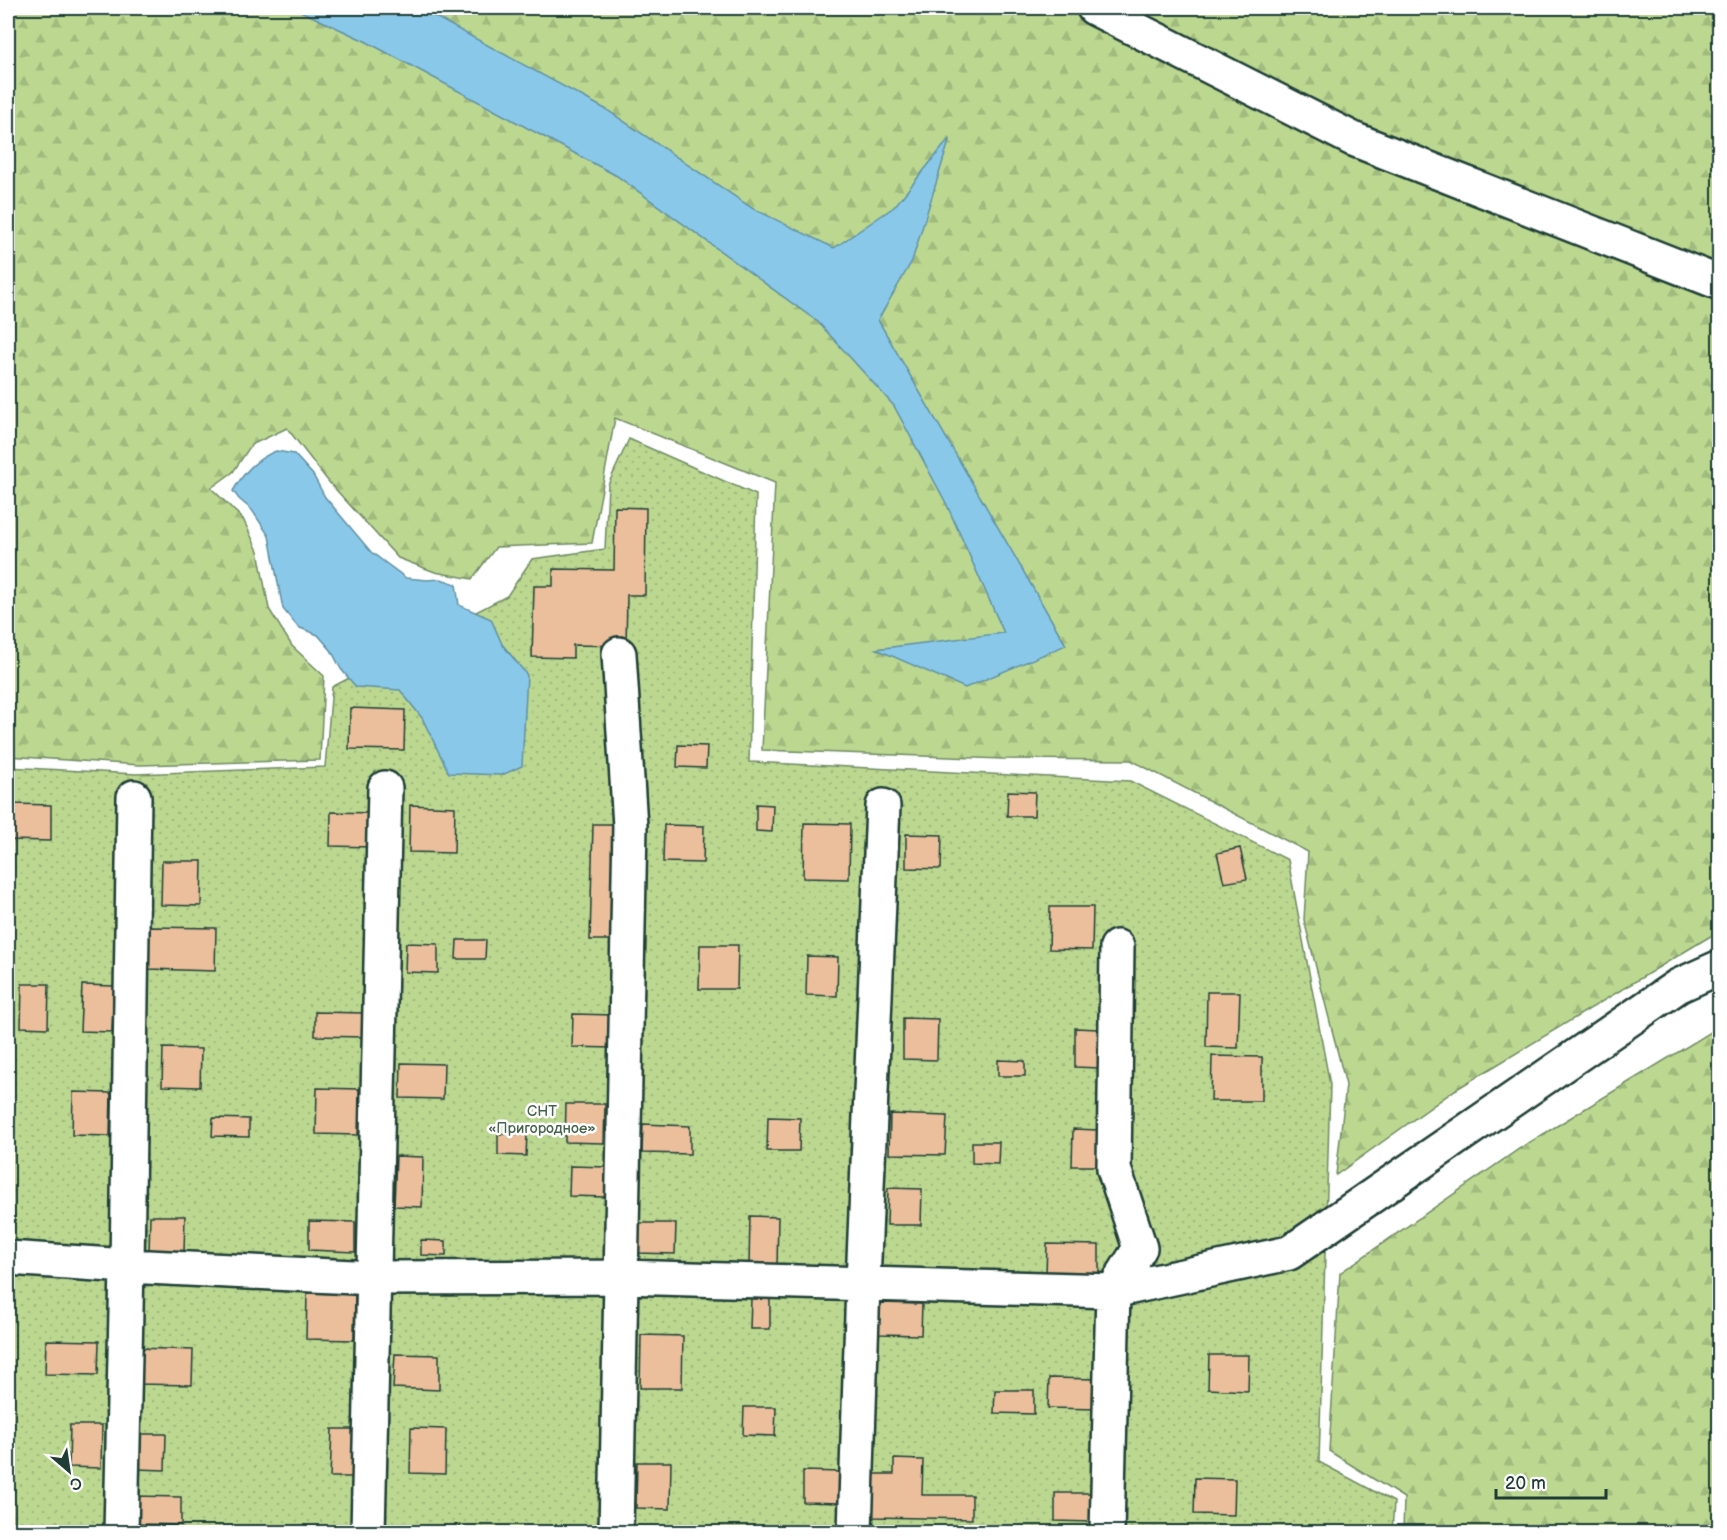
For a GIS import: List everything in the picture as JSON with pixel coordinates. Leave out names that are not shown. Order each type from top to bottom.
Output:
[{"type":"street","points":[[1094,8],[1353,139],[1719,283]]},
{"type":"street","points":[[616,1533],[630,826],[619,654]]},
{"type":"street","points":[[368,1533],[386,788]]},
{"type":"street","points":[[121,1533],[134,797]]},
{"type":"street","points":[[855,1533],[883,806]]},
{"type":"street","points":[[1107,1533],[1113,1291],[1140,1248],[1114,1169],[1117,947]]},
{"type":"street","points":[[8,1258],[374,1278],[622,1277],[1113,1291],[1289,1253],[1678,986],[1719,967]]},
{"type":"green space","points":[[8,8],[1719,8],[1719,931],[1455,1090],[1336,1175],[1346,1085],[1304,920],[1308,852],[1131,760],[1003,759],[762,750],[775,483],[615,418],[592,543],[496,547],[472,579],[435,572],[398,558],[328,481],[287,428],[251,445],[233,472],[211,488],[243,519],[258,551],[269,609],[292,646],[324,676],[320,760],[140,765],[8,756]]},
{"type":"green space","name":"СНТ «Пригородное»","points":[[629,439],[756,495],[749,762],[1130,781],[1288,860],[1330,1085],[1319,1462],[1394,1502],[1392,1532],[8,1532],[8,767],[136,774],[325,767],[332,687],[507,596],[532,559],[605,549],[608,485]]},
{"type":"green space","points":[[1719,1027],[1719,1532],[1403,1532],[1404,1498],[1329,1451],[1340,1273],[1519,1149]]},
{"type":"water","points":[[294,8],[419,8],[607,110],[752,208],[834,248],[894,207],[950,138],[912,261],[878,320],[1066,645],[965,688],[876,649],[1004,633],[946,503],[894,406],[818,322],[617,176],[365,41]]},
{"type":"water","points":[[276,451],[294,454],[313,475],[325,497],[371,552],[406,578],[441,579],[456,584],[459,605],[491,619],[502,644],[527,675],[522,766],[502,775],[449,773],[422,718],[400,690],[356,687],[318,635],[298,627],[283,609],[269,536],[252,510],[233,491],[251,467]]},
{"type":"building","points":[[615,507],[646,508],[645,595],[627,595],[626,646],[573,645],[573,658],[532,657],[534,586],[553,586],[553,569],[614,570]]},
{"type":"building","points":[[350,708],[405,710],[404,750],[349,749]]},
{"type":"building","points":[[678,745],[707,746],[706,768],[677,767]]},
{"type":"building","points":[[8,784],[15,784],[14,804],[51,805],[51,841],[8,840]]},
{"type":"building","points":[[1008,791],[1035,792],[1034,816],[1007,816]]},
{"type":"building","points":[[756,804],[773,805],[772,832],[756,831]]},
{"type":"building","points":[[410,805],[455,807],[454,853],[409,852]]},
{"type":"building","points":[[331,812],[373,813],[372,847],[330,846]]},
{"type":"building","points":[[804,823],[850,824],[849,879],[803,878]]},
{"type":"building","points":[[593,824],[623,824],[621,940],[590,940]]},
{"type":"building","points":[[664,825],[704,826],[703,863],[663,862]]},
{"type":"building","points":[[906,834],[942,835],[941,869],[906,868]]},
{"type":"building","points":[[1240,848],[1247,879],[1224,883],[1217,853]]},
{"type":"building","points":[[162,861],[202,861],[201,906],[161,905]]},
{"type":"building","points":[[1050,907],[1093,907],[1092,950],[1049,949]]},
{"type":"building","points":[[149,927],[216,928],[215,971],[148,969]]},
{"type":"building","points":[[457,940],[486,940],[485,959],[456,959]]},
{"type":"building","points":[[406,943],[438,944],[438,973],[405,972]]},
{"type":"building","points":[[700,945],[738,945],[737,989],[699,989]]},
{"type":"building","points":[[807,956],[838,957],[837,996],[806,995]]},
{"type":"building","points":[[22,984],[49,984],[48,1028],[21,1027]]},
{"type":"building","points":[[82,985],[114,986],[112,1032],[80,1031]]},
{"type":"building","points":[[1207,992],[1240,992],[1238,1048],[1206,1047]]},
{"type":"building","points":[[315,1012],[364,1013],[363,1037],[315,1036]]},
{"type":"building","points":[[573,1014],[614,1015],[613,1048],[572,1047]]},
{"type":"building","points":[[903,1018],[938,1019],[937,1060],[903,1059]]},
{"type":"building","points":[[1075,1028],[1099,1029],[1099,1068],[1075,1067]]},
{"type":"building","points":[[163,1048],[201,1049],[200,1087],[162,1086]]},
{"type":"building","points":[[1212,1056],[1262,1057],[1262,1101],[1211,1101]]},
{"type":"building","points":[[998,1060],[1025,1061],[1025,1076],[998,1076]]},
{"type":"building","points":[[401,1063],[444,1064],[443,1099],[400,1098]]},
{"type":"building","points":[[317,1088],[359,1089],[358,1135],[316,1134]]},
{"type":"building","points":[[73,1092],[111,1093],[110,1136],[72,1135]]},
{"type":"building","points":[[566,1104],[605,1104],[604,1143],[565,1142]]},
{"type":"building","points":[[890,1114],[947,1116],[945,1155],[889,1154]]},
{"type":"building","points":[[768,1117],[800,1118],[799,1151],[767,1151]]},
{"type":"building","points":[[213,1118],[249,1119],[249,1137],[212,1136]]},
{"type":"building","points":[[643,1124],[690,1126],[690,1154],[642,1153]]},
{"type":"building","points":[[1073,1129],[1098,1130],[1097,1166],[1072,1166]]},
{"type":"building","points":[[498,1134],[527,1134],[526,1156],[498,1155]]},
{"type":"building","points":[[972,1142],[999,1142],[998,1164],[972,1163]]},
{"type":"building","points":[[396,1156],[423,1157],[422,1207],[394,1206]]},
{"type":"building","points":[[570,1166],[608,1167],[607,1197],[569,1196]]},
{"type":"building","points":[[888,1188],[922,1189],[921,1225],[887,1225]]},
{"type":"building","points":[[150,1216],[185,1216],[184,1252],[149,1252]]},
{"type":"building","points":[[750,1216],[778,1217],[777,1267],[749,1266]]},
{"type":"building","points":[[309,1221],[355,1222],[355,1252],[309,1250]]},
{"type":"building","points":[[639,1223],[676,1223],[675,1254],[638,1253]]},
{"type":"building","points":[[421,1240],[446,1241],[446,1256],[421,1255]]},
{"type":"building","points":[[1047,1244],[1099,1245],[1099,1277],[1046,1275]]},
{"type":"building","points":[[307,1293],[355,1294],[354,1340],[306,1339]]},
{"type":"building","points":[[751,1298],[770,1298],[770,1329],[750,1329]]},
{"type":"building","points":[[878,1303],[922,1304],[921,1335],[878,1334]]},
{"type":"building","points":[[641,1335],[683,1336],[682,1388],[640,1388]]},
{"type":"building","points":[[46,1340],[99,1341],[98,1375],[45,1374]]},
{"type":"building","points":[[138,1348],[193,1350],[192,1385],[137,1384]]},
{"type":"building","points":[[395,1354],[439,1355],[439,1390],[393,1388]]},
{"type":"building","points":[[1209,1355],[1249,1355],[1248,1391],[1208,1389]]},
{"type":"building","points":[[1049,1378],[1097,1379],[1097,1409],[1048,1408]]},
{"type":"building","points":[[995,1390],[1034,1390],[1034,1414],[994,1413]]},
{"type":"building","points":[[744,1407],[776,1407],[775,1436],[743,1435]]},
{"type":"building","points":[[70,1425],[102,1425],[101,1468],[69,1467]]},
{"type":"building","points":[[411,1428],[446,1429],[445,1474],[410,1473]]},
{"type":"building","points":[[332,1429],[355,1429],[354,1477],[330,1477]]},
{"type":"building","points":[[137,1434],[166,1434],[165,1470],[136,1469]]},
{"type":"building","points":[[894,1459],[923,1460],[922,1495],[972,1495],[972,1519],[873,1517],[874,1474],[894,1474]]},
{"type":"building","points":[[637,1462],[671,1462],[670,1509],[636,1508]]},
{"type":"building","points":[[803,1471],[842,1472],[841,1503],[803,1502]]},
{"type":"building","points":[[1195,1478],[1235,1479],[1234,1515],[1194,1514]]},
{"type":"building","points":[[1055,1493],[1093,1493],[1092,1522],[1055,1521]]},
{"type":"building","points":[[135,1496],[181,1497],[181,1525],[135,1524]]}]
